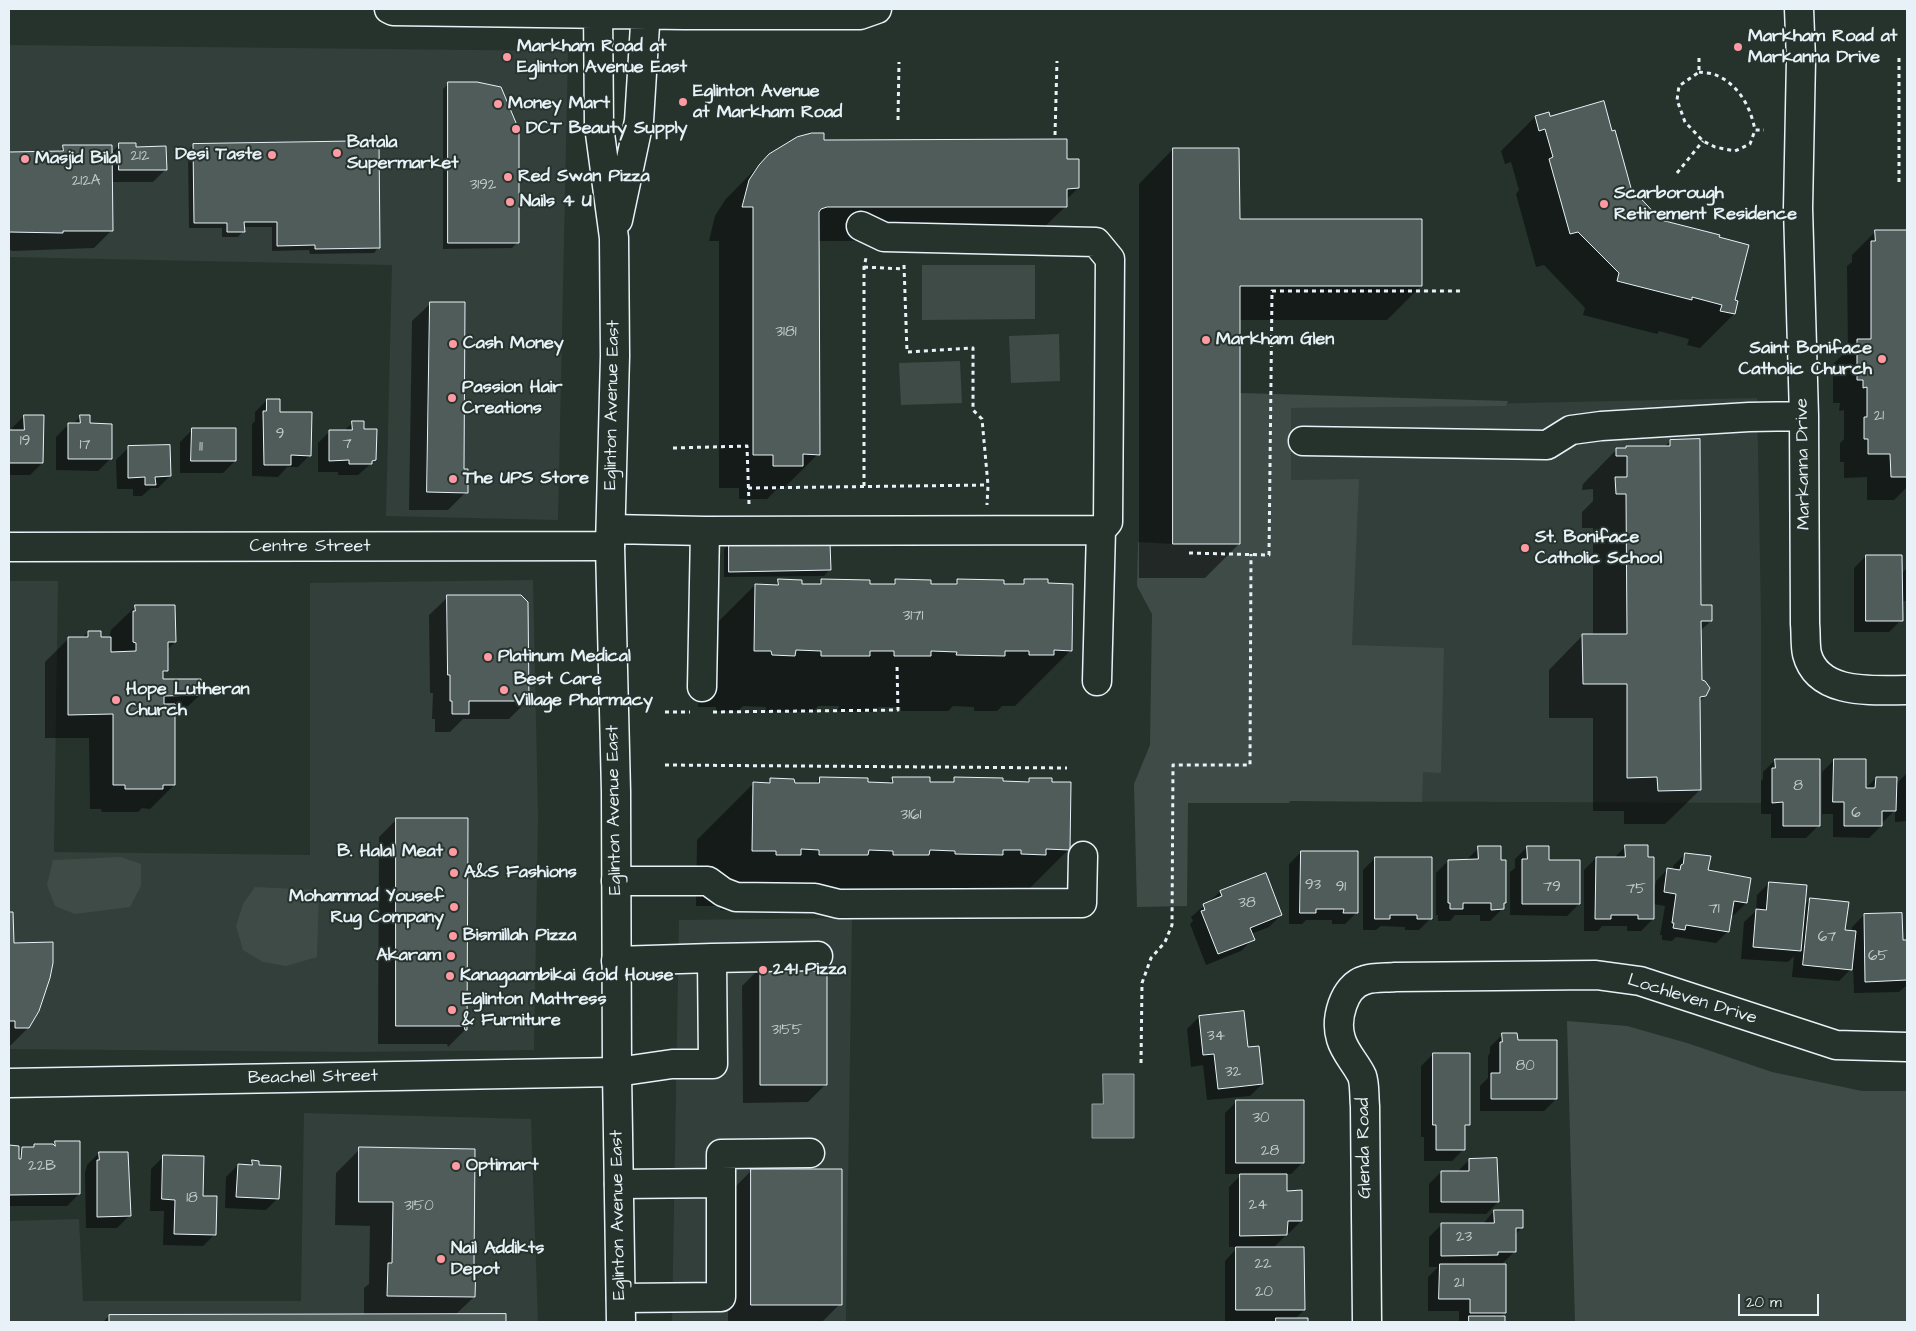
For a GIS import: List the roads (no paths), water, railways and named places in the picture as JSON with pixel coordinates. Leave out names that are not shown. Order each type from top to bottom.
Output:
[{"type":"street","points":[[389,9],[393,11],[598,11],[860,15],[877,9]]},
{"type":"street","name":"Markanna Drive","points":[[1799,9],[1801,59],[1798,208],[1804,416],[1805,624],[1807,654],[1813,668],[1823,679],[1843,687],[1907,690]]},
{"type":"street","name":"Eglinton Avenue East","points":[[598,11],[599,126],[614,238],[615,356],[611,537],[616,792],[617,1072],[621,1310]]},
{"type":"street","name":"Eglinton Avenue East","points":[[614,238],[640,121],[646,12]]},
{"type":"street","points":[[866,228],[884,236],[1096,242],[1110,259],[1108,522],[1101,530],[1098,681]]},
{"type":"street","points":[[1303,440],[1547,445],[1571,430],[1600,426],[1749,416],[1804,416]]},
{"type":"street","name":"Centre Street","points":[[9,547],[611,537],[750,530],[1101,530]]},
{"type":"street","points":[[700,704],[705,531]]},
{"type":"street","points":[[616,881],[708,881],[723,892],[736,897],[814,898],[839,904],[1082,903],[1084,856]]},
{"type":"street","points":[[616,961],[818,956]]},
{"type":"street","name":"Beachell Street","points":[[9,1084],[617,1072],[672,1064],[713,1064],[712,958]]},
{"type":"street","name":"Lochleven Drive","points":[[1355,985],[1365,980],[1395,977],[1596,975],[1640,981],[1836,1046],[1907,1047]]},
{"type":"street","name":"Glenda Road","points":[[1355,985],[1347,995],[1338,1022],[1341,1040],[1362,1076],[1365,1106],[1367,1322]]},
{"type":"street","points":[[621,1310],[721,1297],[721,1154],[810,1153]]},
{"type":"street","points":[[619,1184],[721,1183]]},
{"type":"place","name":"Markham Road at Markanna Drive","points":[[1738,47]]},
{"type":"place","name":"Markham Road at Eglinton Avenue East","points":[[507,57]]},
{"type":"place","name":"Eglinton Avenue at Markham Road","points":[[683,102]]},
{"type":"place","name":"Money Mart","points":[[498,104]]},
{"type":"place","name":"DCT Beauty Supply","points":[[516,129]]},
{"type":"place","name":"Batala Supermarket","points":[[337,153]]},
{"type":"place","name":"Desi Taste","points":[[272,155]]},
{"type":"place","name":"Masjid Bilal","points":[[25,159]]},
{"type":"place","name":"Red Swan Pizza","points":[[508,177]]},
{"type":"place","name":"Nails 4 U","points":[[510,202]]},
{"type":"place","name":"Scarborough Retirement Residence","points":[[1604,204]]},
{"type":"place","name":"Markham Glen","points":[[1206,340]]},
{"type":"place","name":"Cash Money","points":[[453,344]]},
{"type":"place","name":"Saint Boniface Catholic Church","points":[[1882,359]]},
{"type":"place","name":"Passion Hair Creations","points":[[452,398]]},
{"type":"place","name":"The UPS Store","points":[[453,479]]},
{"type":"place","name":"St. Boniface Catholic School","points":[[1525,548]]},
{"type":"place","name":"Platinum Medical","points":[[488,657]]},
{"type":"place","name":"Best Care Village Pharmacy","points":[[504,690]]},
{"type":"place","name":"Hope Lutheran Church","points":[[116,700]]},
{"type":"place","name":"B. Halal Meat","points":[[453,852]]},
{"type":"place","name":"A&S Fashions","points":[[454,873]]},
{"type":"place","name":"Mohammad Yousef Rug Company","points":[[454,907]]},
{"type":"place","name":"Bismillah Pizza","points":[[453,936]]},
{"type":"place","name":"Akaram","points":[[451,956]]},
{"type":"place","name":"241 Pizza","points":[[763,970]]},
{"type":"place","name":"Kanagaambikai Gold House","points":[[450,976]]},
{"type":"place","name":"Eglinton Mattress & Furniture","points":[[452,1010]]},
{"type":"place","name":"Optimart","points":[[456,1166]]},
{"type":"place","name":"Nail Addikts Depot","points":[[441,1259]]}]
